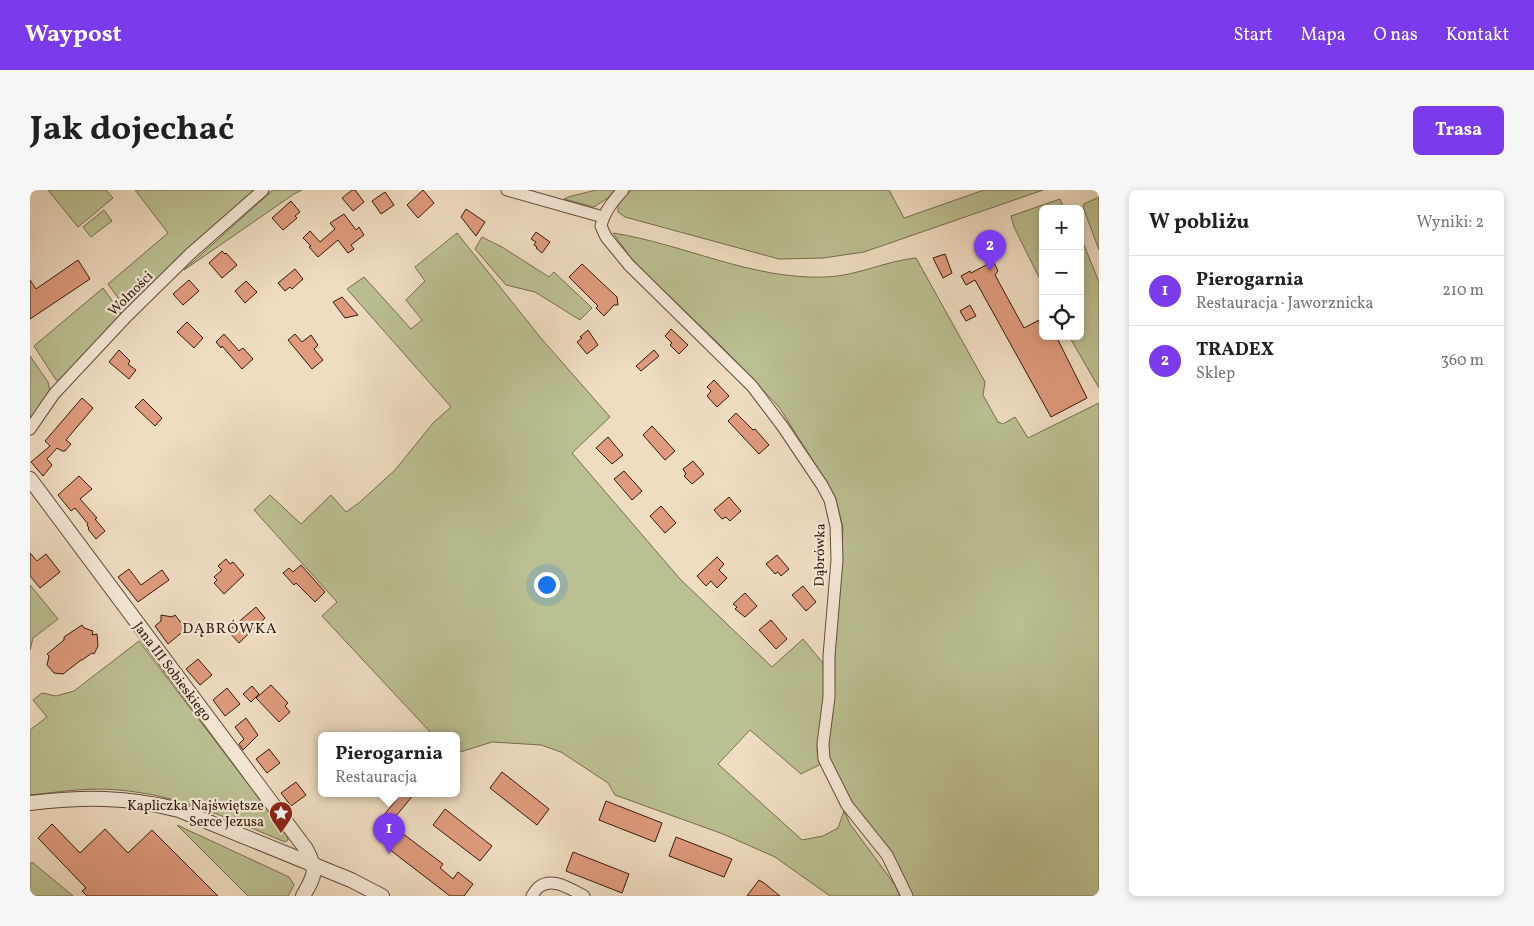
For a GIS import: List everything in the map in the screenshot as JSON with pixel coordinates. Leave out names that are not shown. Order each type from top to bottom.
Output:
[{"type":"street","name":"Wolności","points":[[30,429],[54,394],[127,316],[190,254],[263,190]]},
{"type":"street","points":[[507,190],[603,217],[623,190]]},
{"type":"street","name":"Dąbrówka","points":[[603,217],[601,226],[604,232],[629,265],[752,386],[822,485],[830,500],[836,526],[837,560],[829,656],[829,696],[823,744],[824,759],[846,805],[887,855],[907,896]]},
{"type":"street","name":"Jana III Sobieskiego","points":[[30,479],[284,818],[314,865]]},
{"type":"street","points":[[30,803],[106,798],[156,804],[179,810],[350,880],[382,896]]},
{"type":"street","points":[[303,896],[314,872],[314,865]]},
{"type":"street","points":[[532,896],[540,886],[555,883],[584,896]]},
{"type":"green space","points":[[48,190],[106,190],[113,198],[78,227]]},
{"type":"green space","points":[[135,190],[255,190],[126,309],[108,284],[168,233]]},
{"type":"green space","points":[[273,190],[302,190],[184,270]]},
{"type":"green space","points":[[596,190],[615,190],[609,197],[594,207],[564,199],[568,197]]},
{"type":"green space","points":[[631,190],[889,190],[904,218],[984,190],[1043,190],[864,252],[823,258],[779,259],[625,217],[618,212],[618,205]]},
{"type":"green space","points":[[1099,197],[1099,250],[1084,210],[1084,204]]},
{"type":"green space","points":[[1060,199],[1062,205],[1043,205]]},
{"type":"green space","points":[[1039,206],[1039,277],[1014,227],[1011,216]]},
{"type":"green space","points":[[104,210],[112,221],[91,237],[83,227]]},
{"type":"green space","points":[[457,233],[540,337],[610,417],[572,453],[680,579],[772,667],[803,639],[823,663],[826,686],[817,750],[821,764],[801,774],[750,730],[718,764],[802,840],[823,836],[838,828],[844,811],[850,824],[895,885],[900,896],[830,896],[775,857],[723,834],[615,795],[608,783],[561,752],[541,745],[492,742],[460,752],[460,732],[430,732],[322,616],[337,602],[254,510],[270,495],[301,524],[331,495],[346,512],[360,502],[395,470],[434,422],[451,407],[347,289],[364,277],[411,329],[422,320],[406,300],[425,281],[415,267]]},
{"type":"green space","points":[[613,233],[640,238],[745,267],[771,273],[799,276],[837,276],[916,258],[985,382],[983,395],[998,422],[1003,424],[1015,417],[1028,438],[1099,403],[1099,896],[913,896],[902,875],[869,836],[832,767],[827,750],[834,674],[836,615],[843,528],[835,496],[779,407],[722,347],[634,262]]},
{"type":"green space","points":[[482,237],[502,247],[549,277],[554,272],[592,308],[580,320],[535,292],[506,285],[475,249]]},
{"type":"green space","points":[[1084,245],[1099,282],[1099,388],[1071,340],[1084,340]]},
{"type":"green space","points":[[103,288],[121,313],[120,317],[61,380],[56,380],[34,346]]},
{"type":"green space","points":[[30,356],[48,382],[50,391],[32,417],[30,416]]},
{"type":"green space","points":[[30,585],[58,619],[33,638],[30,650]]},
{"type":"green space","points":[[139,641],[287,835],[288,840],[285,842],[204,809],[141,793],[96,789],[30,795],[30,730],[47,717],[33,700],[42,693],[56,696],[74,691]]},
{"type":"green space","points":[[177,825],[289,877],[294,885],[288,896],[248,896]]},
{"type":"green space","points":[[32,862],[73,896],[30,896],[30,864]]},
{"type":"building","points":[[352,190],[355,190],[364,202],[353,211],[342,198]]},
{"type":"building","points":[[423,190],[434,203],[418,218],[407,205]]},
{"type":"building","points":[[385,192],[394,205],[381,214],[372,201]]},
{"type":"building","points":[[291,201],[300,212],[295,216],[297,218],[283,230],[272,218]]},
{"type":"building","points":[[466,209],[485,222],[476,236],[461,217]]},
{"type":"building","points":[[344,214],[356,230],[359,227],[364,235],[351,245],[354,249],[348,253],[338,240],[318,257],[303,238],[310,231],[320,242],[335,229],[330,223]]},
{"type":"building","points":[[536,232],[550,242],[542,253],[534,245],[536,242],[531,239]]},
{"type":"building","points":[[222,251],[237,265],[222,278],[209,263]]},
{"type":"building","points":[[945,254],[952,273],[943,278],[933,258]]},
{"type":"building","points":[[78,260],[90,279],[30,319],[30,280],[36,289]]},
{"type":"building","points":[[994,263],[998,271],[995,275],[1024,328],[1039,320],[1039,340],[1058,340],[1087,398],[1051,417],[975,280],[966,285],[961,276]]},
{"type":"building","points":[[582,264],[617,297],[618,305],[614,305],[604,316],[596,308],[598,306],[569,277]]},
{"type":"building","points":[[295,269],[303,279],[292,289],[290,287],[285,291],[278,283]]},
{"type":"building","points":[[189,280],[199,291],[183,305],[173,294]]},
{"type":"building","points":[[246,281],[257,292],[245,303],[235,291]]},
{"type":"building","points":[[342,297],[358,315],[345,318],[333,302]]},
{"type":"building","points":[[970,305],[976,316],[966,321],[960,311]]},
{"type":"building","points":[[187,322],[203,338],[194,348],[177,332]]},
{"type":"building","points":[[671,329],[688,345],[679,354],[670,345],[672,343],[665,336]]},
{"type":"building","points":[[588,330],[598,345],[587,354],[577,342]]},
{"type":"building","points":[[224,334],[239,351],[243,348],[253,359],[242,369],[222,346],[221,348],[216,342]]},
{"type":"building","points":[[295,334],[302,342],[311,335],[318,345],[314,349],[323,360],[312,369],[288,340]]},
{"type":"building","points":[[119,350],[130,361],[128,364],[136,370],[129,379],[109,362]]},
{"type":"building","points":[[654,350],[659,356],[641,371],[636,366]]},
{"type":"building","points":[[714,380],[729,396],[717,407],[707,396],[711,391],[707,387]]},
{"type":"building","points":[[82,398],[93,408],[66,440],[71,444],[65,451],[57,448],[47,459],[52,465],[43,476],[31,462],[50,446],[45,441]]},
{"type":"building","points":[[143,399],[162,418],[155,426],[135,407]]},
{"type":"building","points":[[736,413],[753,430],[755,429],[769,445],[759,454],[728,421]]},
{"type":"building","points":[[652,426],[675,451],[665,460],[643,435]]},
{"type":"building","points":[[608,437],[623,455],[612,464],[596,448]]},
{"type":"building","points":[[693,461],[704,474],[692,484],[684,476],[686,474],[683,469]]},
{"type":"building","points":[[624,471],[642,491],[632,500],[614,479]]},
{"type":"building","points":[[79,476],[92,489],[80,499],[97,518],[95,519],[105,531],[96,539],[88,529],[88,524],[75,508],[71,511],[58,495]]},
{"type":"building","points":[[729,497],[741,511],[730,521],[726,517],[722,519],[714,510]]},
{"type":"building","points":[[661,506],[676,523],[665,533],[650,516]]},
{"type":"building","points":[[30,553],[37,561],[46,554],[60,572],[40,588],[30,576]]},
{"type":"building","points":[[777,555],[789,569],[781,576],[778,572],[775,574],[766,564]]},
{"type":"building","points":[[717,557],[724,564],[719,570],[727,578],[717,588],[711,581],[706,586],[697,576]]},
{"type":"building","points":[[226,559],[230,564],[233,562],[244,575],[224,594],[214,583],[217,580],[214,577],[222,570],[218,566]]},
{"type":"building","points":[[301,565],[325,592],[315,602],[296,583],[294,585],[283,573],[289,568],[293,572]]},
{"type":"building","points":[[129,569],[141,585],[162,570],[169,580],[138,602],[118,577]]},
{"type":"building","points":[[803,586],[816,602],[806,611],[792,595]]},
{"type":"building","points":[[745,593],[757,606],[745,617],[735,609],[737,607],[733,604]]},
{"type":"building","points":[[256,607],[265,618],[239,643],[228,631]]},
{"type":"building","points":[[161,615],[172,617],[175,615],[186,629],[168,644],[155,626],[161,621]]},
{"type":"building","points":[[771,620],[787,639],[776,649],[759,630]]},
{"type":"building","points":[[82,625],[84,628],[93,631],[92,635],[97,634],[98,646],[94,654],[92,653],[81,660],[63,674],[54,673],[47,665],[49,656],[47,654],[64,640],[64,637]]},
{"type":"building","points":[[198,659],[212,675],[200,685],[186,669]]},
{"type":"building","points":[[271,685],[288,703],[285,706],[290,712],[279,722],[256,698]]},
{"type":"building","points":[[252,686],[259,694],[251,702],[243,694]]},
{"type":"building","points":[[227,688],[240,704],[225,716],[213,700]]},
{"type":"building","points":[[246,718],[258,735],[243,750],[239,744],[244,739],[235,727]]},
{"type":"building","points":[[269,749],[280,763],[267,773],[256,759]]},
{"type":"building","points":[[502,772],[549,809],[537,825],[490,788]]},
{"type":"building","points":[[296,782],[306,795],[291,806],[281,793]]},
{"type":"building","points":[[399,797],[412,797],[391,822],[383,816]]},
{"type":"building","points":[[606,801],[662,823],[655,842],[599,820]]},
{"type":"building","points":[[445,809],[492,846],[480,861],[433,825]]},
{"type":"building","points":[[52,824],[80,853],[105,829],[128,853],[152,830],[218,896],[87,896],[82,891],[86,888],[38,838]]},
{"type":"building","points":[[398,830],[443,864],[440,868],[453,879],[458,872],[473,884],[464,896],[450,896],[385,846]]},
{"type":"building","points":[[676,837],[732,859],[724,877],[669,856]]},
{"type":"building","points":[[573,852],[629,874],[622,893],[566,871]]},
{"type":"building","points":[[759,880],[764,883],[780,896],[747,896]]},
{"type":"place","name":"TRADEX","points":[[990,271]]},
{"type":"place","name":"Kapliczka Najświętsze Serce Jezusa","points":[[281,834]]},
{"type":"place","name":"Pierogarnia","points":[[389,854]]},
{"type":"district","name":"DĄBRÓWKA","points":[[230,628]]}]
